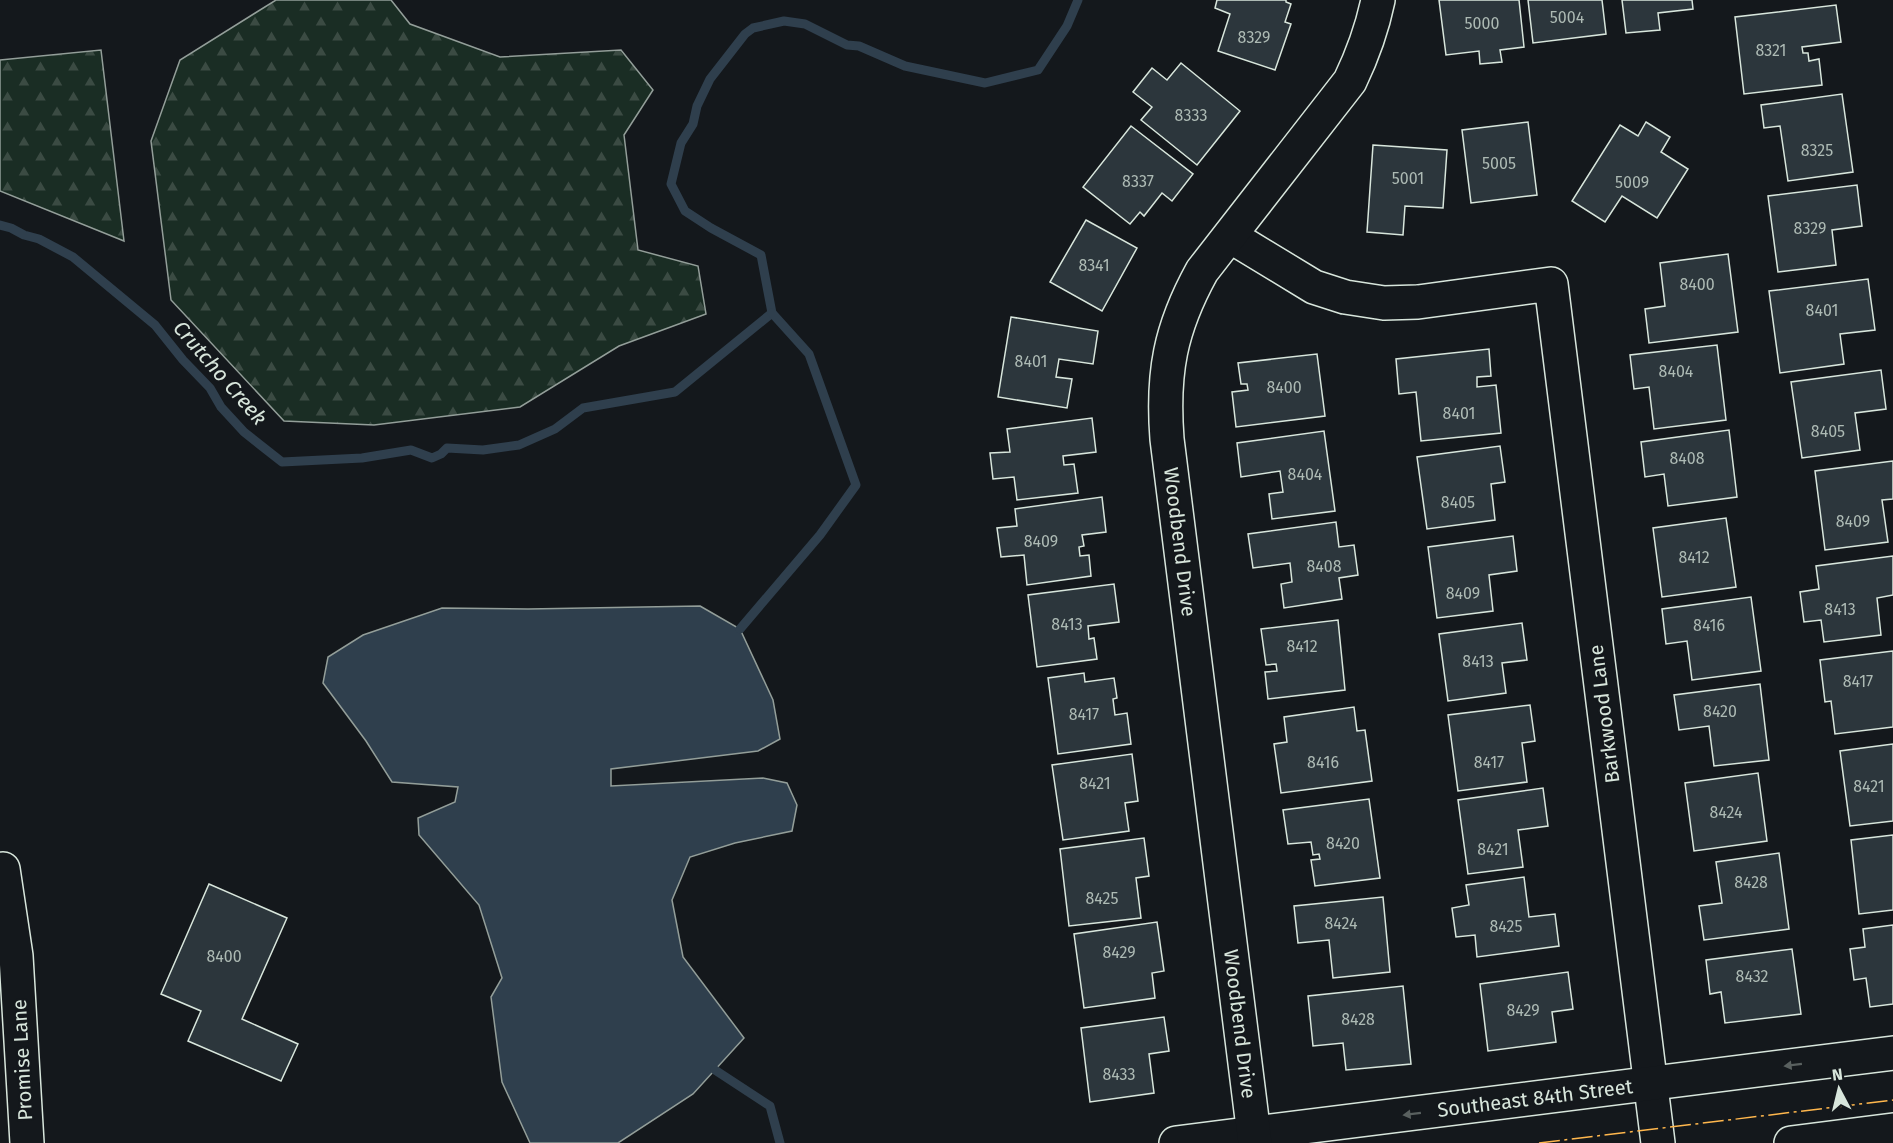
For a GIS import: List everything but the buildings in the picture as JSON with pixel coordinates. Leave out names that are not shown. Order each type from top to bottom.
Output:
[{"type":"street","name":"Woodbend Drive","points":[[1255,1138],[1164,408],[1166,376],[1170,348],[1187,297],[1202,271],[1350,81],[1364,54],[1378,0]]},
{"type":"street","name":"Barkwood Lane","points":[[1230,236],[1314,287],[1345,297],[1384,303],[1418,302],[1551,284],[1658,1143]]},
{"type":"street","name":"Promise Lane","points":[[3,869],[16,956],[27,1143]]},
{"type":"street","name":"Southeast 84th Street","points":[[1176,1143],[1255,1138],[1650,1083],[1893,1053]]},
{"type":"street","points":[[1791,1143],[1893,1130]]},
{"type":"green space","points":[[276,0],[391,0],[410,24],[500,57],[621,50],[653,90],[624,135],[638,250],[698,266],[706,314],[619,346],[520,407],[374,425],[284,421],[171,300],[151,141],[180,60]]},
{"type":"green space","points":[[101,50],[124,241],[0,191],[0,60]]},
{"type":"water","points":[[700,606],[740,629],[773,700],[780,739],[758,751],[611,769],[611,786],[763,778],[787,783],[797,805],[792,831],[735,843],[690,857],[672,900],[683,957],[744,1038],[693,1094],[618,1143],[530,1143],[502,1082],[491,997],[502,978],[479,905],[419,835],[418,818],[455,802],[458,787],[392,782],[366,741],[323,683],[328,657],[363,635],[442,608]]},
{"type":"waterway","name":"Crutcho Creek","points":[[0,225],[39,239],[73,257],[155,325],[183,360],[210,388],[221,407],[244,432],[282,462],[362,458],[411,450],[432,458],[447,448],[483,450],[519,445],[555,429],[583,408],[675,392],[772,313],[761,255],[685,211],[671,184],[681,143],[693,124],[697,106],[710,79],[745,34],[753,28],[784,21],[805,24],[847,45],[859,46],[905,66],[985,83],[1038,70],[1067,26],[1078,0]]},
{"type":"waterway","points":[[740,629],[820,535],[856,485],[809,354],[772,313]]},
{"type":"waterway","points":[[715,1070],[770,1106],[780,1143]]},
{"type":"power","points":[[1539,1143],[1893,1100]]}]
